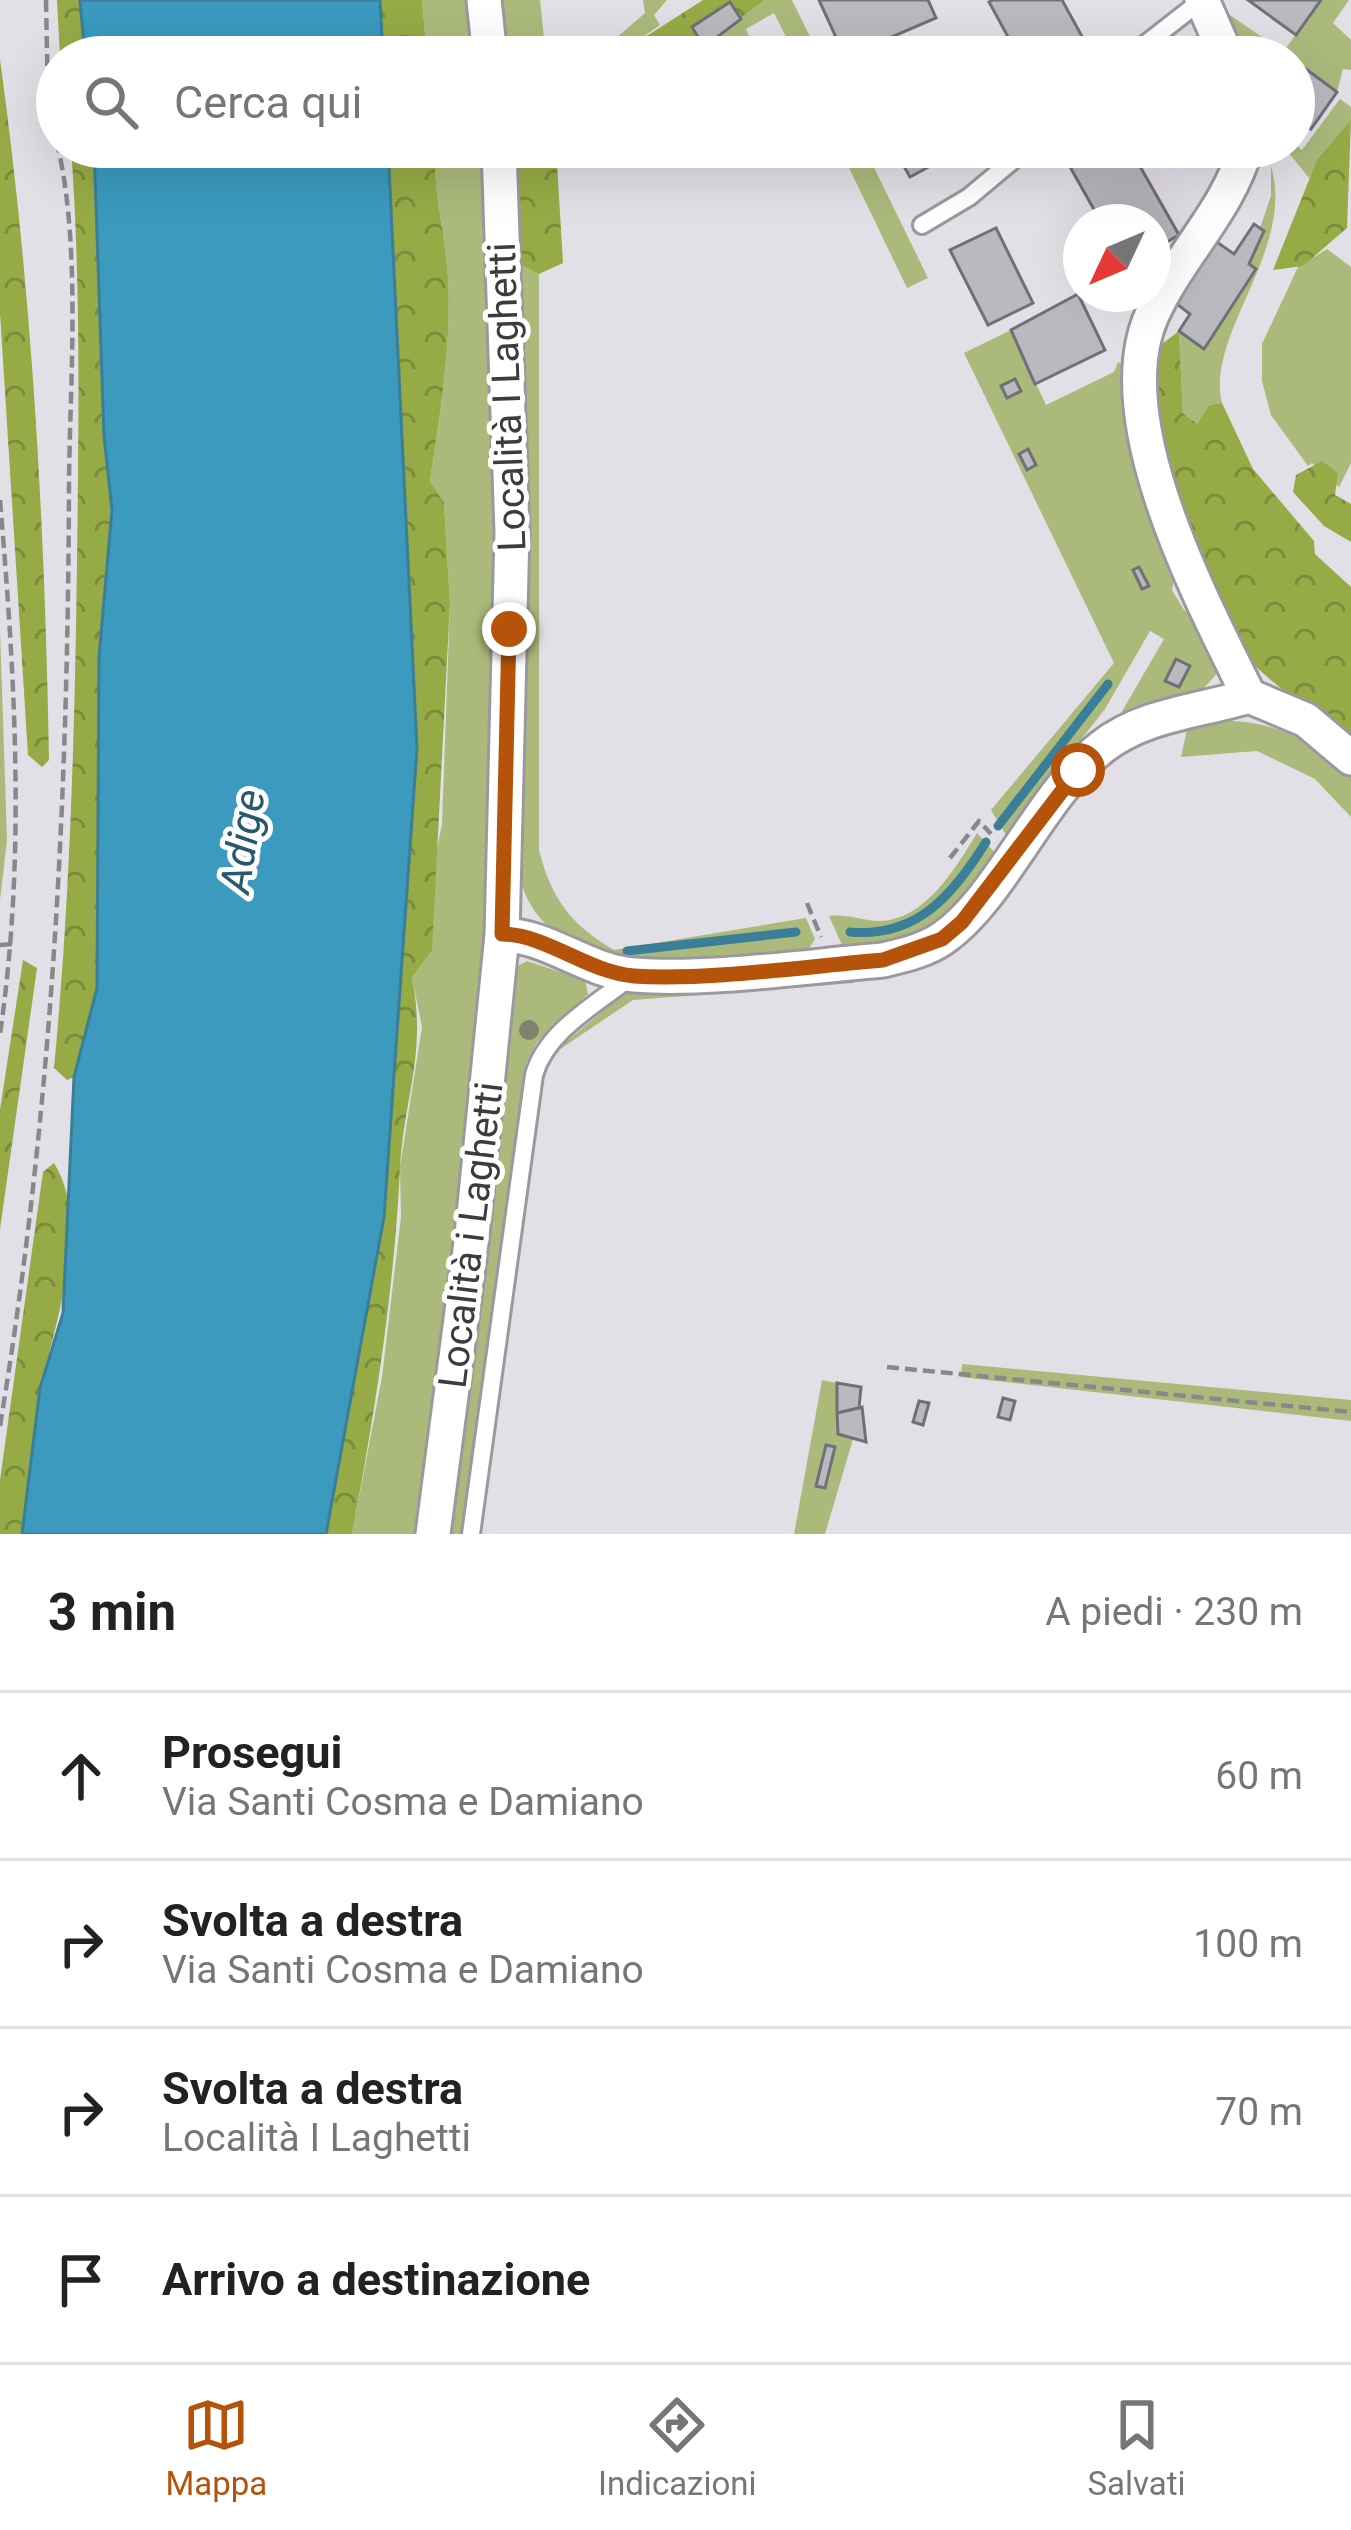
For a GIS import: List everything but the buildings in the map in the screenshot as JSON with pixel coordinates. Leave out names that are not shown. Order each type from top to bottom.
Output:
[{"type":"street","points":[[484,0],[488,36]]},
{"type":"street","points":[[1202,0],[1218,36]]},
{"type":"street","name":"Località I Laghetti","points":[[500,168],[512,532],[502,934]]},
{"type":"street","points":[[1239,168],[1232,189],[1153,314],[1140,366],[1148,450],[1167,515],[1249,696]]},
{"type":"street","points":[[502,934],[519,935],[587,964],[633,976],[866,962],[916,952],[962,922],[1100,748],[1160,718],[1249,696],[1306,719],[1351,758]]},
{"type":"street","name":"Località i Laghetti","points":[[433,1534],[472,1235],[502,934]]},
{"type":"lane","points":[[1156,36],[1202,0]]},
{"type":"lane","points":[[922,225],[969,197],[1004,168]]},
{"type":"lane","points":[[471,1534],[539,1054],[633,976]]},
{"type":"path","points":[[46,0],[47,36]]},
{"type":"path","points":[[0,1426],[40,1153],[60,894],[70,349],[63,168]]},
{"type":"path","points":[[0,500],[17,700],[13,944],[0,1034]]},
{"type":"path","points":[[950,858],[979,821],[1011,856]]},
{"type":"path","points":[[0,944],[13,944]]},
{"type":"path","points":[[887,1367],[1351,1412]]},
{"type":"green space","points":[[57,0],[80,0],[83,36],[59,36]]},
{"type":"green space","points":[[380,0],[422,0],[425,36],[382,36]]},
{"type":"green space","points":[[422,0],[470,0],[474,36],[425,36]]},
{"type":"green space","points":[[492,0],[540,0],[544,36],[496,36]]},
{"type":"green space","points":[[643,0],[667,0],[654,15],[660,25],[644,36],[618,36],[645,13]]},
{"type":"green space","points":[[703,0],[765,0],[716,36],[647,36]]},
{"type":"green space","points":[[765,0],[792,0],[810,36],[786,36],[774,13],[746,29],[749,36],[716,36]]},
{"type":"green space","points":[[1321,0],[1349,0],[1333,23],[1351,40],[1351,70],[1343,69],[1337,92],[1315,74],[1315,36],[1295,36]]},
{"type":"green space","points":[[1217,6],[1260,36],[1229,36]]},
{"type":"green space","points":[[0,59],[35,408],[49,760],[42,767],[28,755],[0,313]]},
{"type":"green space","points":[[1340,99],[1351,107],[1351,120],[1309,178],[1301,168],[1315,168],[1315,133]]},
{"type":"green space","points":[[1351,120],[1347,228],[1303,266],[1273,270],[1315,168]]},
{"type":"green space","points":[[72,168],[95,168],[104,436],[112,510],[99,657],[97,988],[74,1077],[67,1080],[54,1068],[69,846],[76,624]]},
{"type":"green space","points":[[389,168],[436,168],[449,302],[430,481],[444,503],[450,603],[432,950],[412,977],[416,1053],[402,1143],[382,1352],[352,1534],[326,1534],[384,1217],[417,748]]},
{"type":"green space","points":[[436,168],[487,168],[500,589],[490,948],[423,1534],[352,1534],[382,1377],[401,1217],[400,1167],[422,1027],[412,977],[442,824],[450,603],[444,503],[430,481],[449,302]]},
{"type":"green space","points":[[507,168],[557,168],[563,263],[539,274],[512,261]]},
{"type":"green space","points":[[849,168],[874,168],[928,278],[907,288]]},
{"type":"green space","points":[[1271,168],[1272,229],[1226,349],[1220,376],[1222,403],[1209,405],[1197,424],[1183,413],[1179,332],[1204,348],[1255,269],[1249,264],[1271,196]]},
{"type":"green space","points":[[1327,249],[1351,267],[1351,463],[1339,487],[1312,463],[1308,466],[1271,415],[1262,381],[1262,344],[1298,267]]},
{"type":"green space","points":[[512,261],[539,274],[539,850],[550,882],[575,920],[614,950],[806,918],[815,939],[808,950],[697,962],[618,959],[583,949],[552,931],[524,891],[516,801]]},
{"type":"green space","points":[[1011,330],[1046,405],[1114,372],[1118,362],[1132,369],[1175,575],[1172,590],[1184,610],[1196,616],[1222,668],[1203,689],[1117,720],[1164,639],[1150,631],[1105,709],[1006,835],[991,810],[1114,663],[964,353]]},
{"type":"green space","points":[[1179,331],[1183,413],[1197,424],[1209,405],[1222,403],[1253,469],[1314,541],[1315,554],[1351,587],[1351,738],[1260,671],[1208,594],[1176,510],[1157,423],[1158,347]]},
{"type":"green space","points":[[1322,461],[1338,473],[1335,495],[1351,504],[1351,542],[1324,526],[1293,492],[1296,475]]},
{"type":"green space","points":[[0,629],[7,840],[0,900]]},
{"type":"green space","points":[[1213,721],[1270,727],[1335,759],[1351,771],[1351,817],[1315,779],[1257,751],[1181,757],[1188,725]]},
{"type":"green space","points":[[977,833],[996,854],[931,923],[891,943],[842,945],[829,916],[877,921],[910,912],[937,890]]},
{"type":"green space","points":[[23,960],[37,968],[0,1229],[0,1110]]},
{"type":"green space","points":[[527,961],[585,980],[588,994],[537,1042],[526,1063],[462,1534],[441,1534],[508,981],[516,967]]},
{"type":"green space","points":[[849,976],[854,983],[633,1000],[547,1058],[629,989]]},
{"type":"green space","points":[[54,1163],[70,1214],[67,1273],[38,1405],[22,1534],[0,1534],[0,1480],[43,1172]]},
{"type":"green space","points":[[962,1364],[1351,1400],[1351,1421],[961,1377]]},
{"type":"green space","points":[[822,1380],[837,1383],[838,1434],[853,1439],[825,1534],[794,1534]]},
{"type":"water","points":[[80,0],[380,0],[382,36],[83,36]]},
{"type":"water","name":"Adige","points":[[95,168],[389,168],[417,748],[384,1217],[326,1534],[22,1534],[40,1388],[63,1313],[74,1077],[97,988],[99,657],[112,510],[104,436]]},
{"type":"waterway","points":[[998,826],[1108,684]]},
{"type":"waterway","points":[[850,932],[895,928],[931,909],[986,842]]},
{"type":"waterway","points":[[627,951],[796,932]]},
{"type":"route","points":[[509,629],[502,934],[519,935],[587,964],[633,976],[883,960],[916,952],[962,922],[1078,770]]}]
